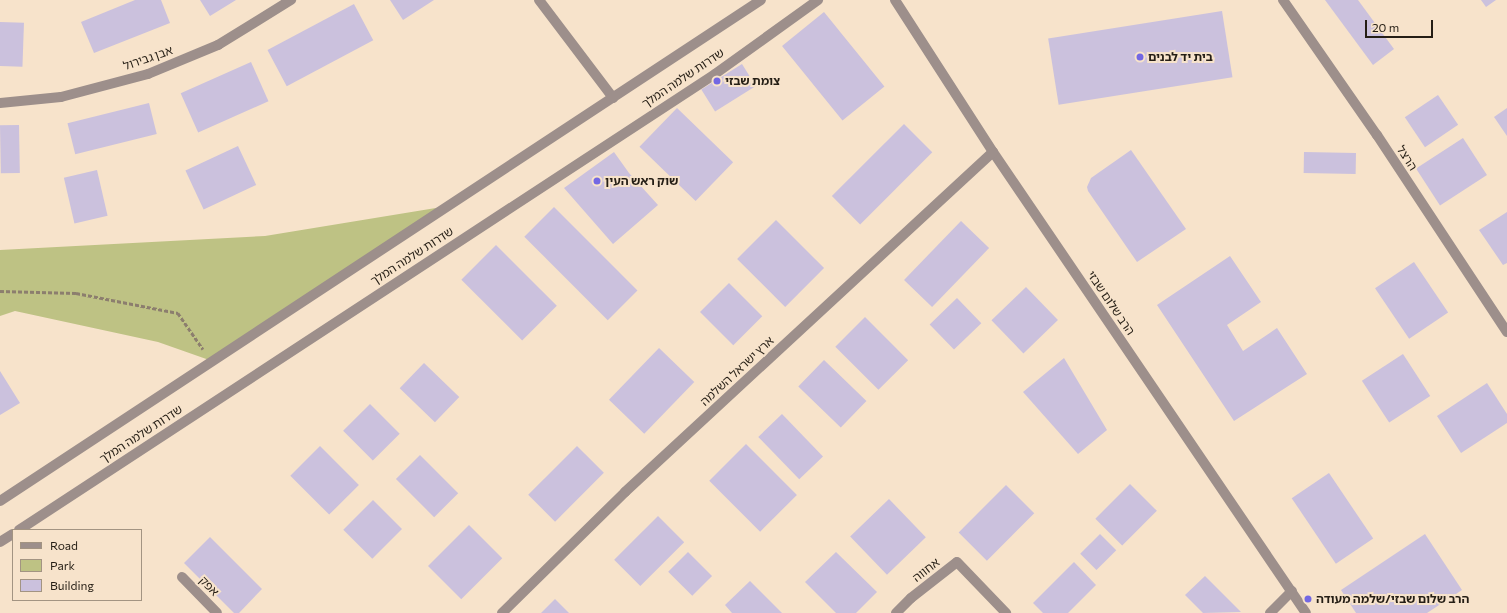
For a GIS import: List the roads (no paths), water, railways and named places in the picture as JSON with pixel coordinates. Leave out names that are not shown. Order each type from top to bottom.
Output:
[{"type":"street","name":"אבן גבירול","points":[[0,103],[61,97],[148,74],[218,45],[291,0]]},
{"type":"street","points":[[539,0],[613,98]]},
{"type":"street","name":"שדרות שלמה המלך","points":[[0,501],[761,0]]},
{"type":"street","name":"שדרות שלמה המלך","points":[[21,529],[708,78],[818,0]]},
{"type":"street","name":"הרצל","points":[[1282,0],[1377,135],[1507,332]]},
{"type":"street","name":"הרב שלום שבזי","points":[[894,2],[993,152],[1306,613]]},
{"type":"street","name":"ארץ ישראל השלמה","points":[[502,613],[625,492],[993,152]]},
{"type":"street","points":[[0,542],[12,535]]},
{"type":"street","name":"אחווה","points":[[896,613],[911,598],[957,562],[1006,613]]},
{"type":"street","name":"אפק","points":[[182,577],[217,613]]},
{"type":"street","points":[[1270,613],[1292,591]]},
{"type":"place","name":"בית יד לבנים","points":[[1140,57]]},
{"type":"place","name":"צומת שבזי","points":[[717,81]]},
{"type":"place","name":"שוק ראש העין","points":[[597,181]]},
{"type":"place","name":"הרב שלום שבזי/שלמה מעודה","points":[[1308,599]]}]
